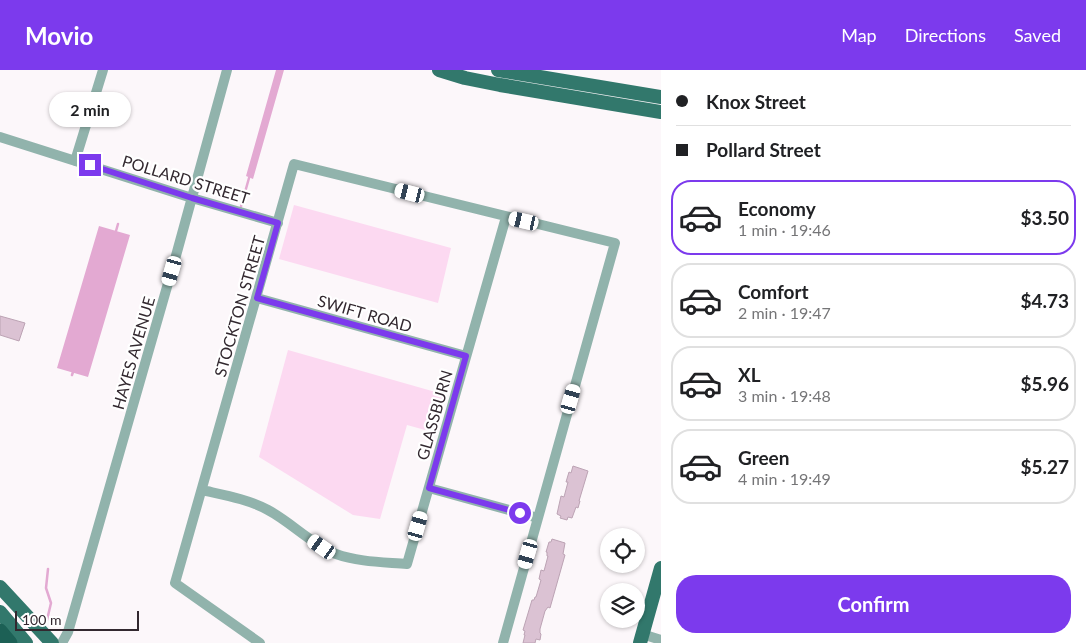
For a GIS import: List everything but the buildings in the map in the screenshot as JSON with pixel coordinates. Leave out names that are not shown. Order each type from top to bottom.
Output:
[{"type":"highway","points":[[0,632],[10,643]]},
{"type":"main road","points":[[439,70],[465,78],[500,85],[661,112]]},
{"type":"main road","points":[[498,70],[661,97]]},
{"type":"main road","points":[[641,639],[661,568]]},
{"type":"main road","points":[[0,587],[52,643]]},
{"type":"main road","points":[[0,612],[26,643]]},
{"type":"street","points":[[75,161],[104,70]]},
{"type":"street","name":"HAYES AVENUE","points":[[62,643],[68,632],[227,70]]},
{"type":"street","name":"POLLARD STREET","points":[[0,137],[192,198],[278,223]]},
{"type":"street","name":"STOCKTON STREET","points":[[260,643],[175,583],[294,164],[615,243],[503,643]]},
{"type":"street","name":"GLASSBURN","points":[[202,490],[261,506],[276,514],[322,547],[338,555],[364,560],[408,564],[506,217]]},
{"type":"street","name":"SWIFT ROAD","points":[[257,298],[466,356]]},
{"type":"street","points":[[429,488],[538,518]]},
{"type":"street","points":[[641,639],[661,640]]},
{"type":"shaded area","points":[[276,70],[284,70],[253,179],[246,176]]},
{"type":"shaded area","points":[[294,205],[451,248],[438,303],[279,259]]},
{"type":"shaded area","points":[[99,226],[130,235],[88,377],[57,368]]},
{"type":"shaded area","points":[[288,350],[446,395],[436,433],[407,425],[380,519],[353,515],[259,457]]},
{"type":"waterway","points":[[240,210],[249,178]]},
{"type":"waterway","points":[[116,231],[118,224]]},
{"type":"waterway","points":[[47,620],[51,603],[46,588],[48,569]]},
{"type":"route","points":[[90,165],[278,223],[257,298],[466,356],[429,488],[520,513]]}]
